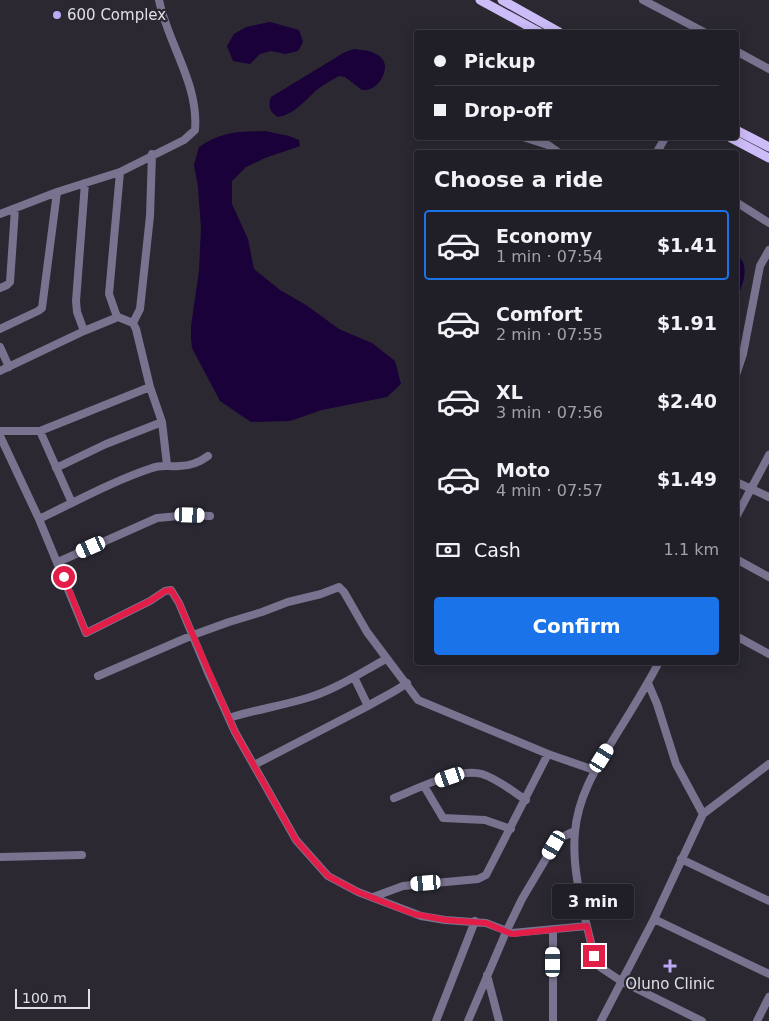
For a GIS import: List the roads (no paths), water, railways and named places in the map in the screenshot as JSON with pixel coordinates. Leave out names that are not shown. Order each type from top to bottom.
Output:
[{"type":"main road","points":[[480,0],[535,30]]},
{"type":"main road","points":[[502,0],[555,30]]},
{"type":"main road","points":[[739,132],[769,147]]},
{"type":"main road","points":[[735,140],[769,158]]},
{"type":"street","points":[[0,214],[57,192],[120,172],[190,136],[195,130],[194,100],[165,22],[159,0]]},
{"type":"street","points":[[643,0],[700,30]]},
{"type":"street","points":[[739,52],[769,69]]},
{"type":"street","points":[[532,140],[555,150]]},
{"type":"street","points":[[133,323],[140,309],[150,216],[152,154]]},
{"type":"street","points":[[120,172],[109,289],[118,317],[133,323],[136,329],[150,386],[162,422],[167,465]]},
{"type":"street","points":[[84,331],[77,312],[76,301],[85,183]]},
{"type":"street","points":[[0,329],[42,308],[57,192]]},
{"type":"street","points":[[739,204],[769,223]]},
{"type":"street","points":[[0,288],[10,282],[15,208]]},
{"type":"street","points":[[739,365],[760,266],[769,250]]},
{"type":"street","points":[[0,371],[118,317]]},
{"type":"street","points":[[0,346],[9,367]]},
{"type":"street","points":[[0,432],[40,431],[150,386]]},
{"type":"street","points":[[56,468],[106,444],[162,422]]},
{"type":"street","points":[[40,431],[72,504]]},
{"type":"street","points":[[0,436],[40,519],[86,633],[171,590],[179,603],[228,718],[296,840],[334,880],[421,916],[491,924],[506,932],[518,934],[587,926]]},
{"type":"street","points":[[739,512],[769,455]]},
{"type":"street","points":[[40,519],[115,482],[152,468],[167,465],[194,464],[208,456]]},
{"type":"street","points":[[739,483],[769,497]]},
{"type":"street","points":[[58,562],[157,518],[190,515],[210,516]]},
{"type":"street","points":[[739,561],[769,577]]},
{"type":"street","points":[[98,676],[193,635],[281,604],[315,596],[339,587],[386,658],[407,683],[414,696],[424,704],[548,754],[594,770]]},
{"type":"street","points":[[739,638],[769,654]]},
{"type":"street","points":[[228,718],[250,711],[310,698],[354,677],[386,658]]},
{"type":"street","points":[[658,665],[648,684],[594,770],[585,790],[575,831],[576,866],[587,926],[600,967],[621,980],[702,1021]]},
{"type":"street","points":[[354,677],[368,706]]},
{"type":"street","points":[[254,765],[368,706],[407,683]]},
{"type":"street","points":[[648,684],[657,704],[676,764],[703,814]]},
{"type":"street","points":[[373,897],[403,886],[483,878],[511,829],[548,754]]},
{"type":"street","points":[[601,1021],[654,919],[703,814],[769,764]]},
{"type":"street","points":[[394,798],[460,773],[476,772],[487,776],[526,800]]},
{"type":"street","points":[[424,786],[443,818],[485,820],[511,829]]},
{"type":"street","points":[[468,1021],[506,932],[522,900],[554,845],[562,837],[575,831]]},
{"type":"street","points":[[0,858],[82,855]]},
{"type":"street","points":[[681,859],[769,901]]},
{"type":"street","points":[[654,919],[769,974]]},
{"type":"street","points":[[436,1021],[475,922]]},
{"type":"street","points":[[553,930],[553,1021]]},
{"type":"street","points":[[487,975],[499,1021]]},
{"type":"street","points":[[757,1021],[769,997]]},
{"type":"street","points":[[679,1021],[683,1012]]},
{"type":"place","name":"600 Complex","points":[[57,15]]},
{"type":"place","name":"Oluno Clinic","points":[[670,966]]}]
